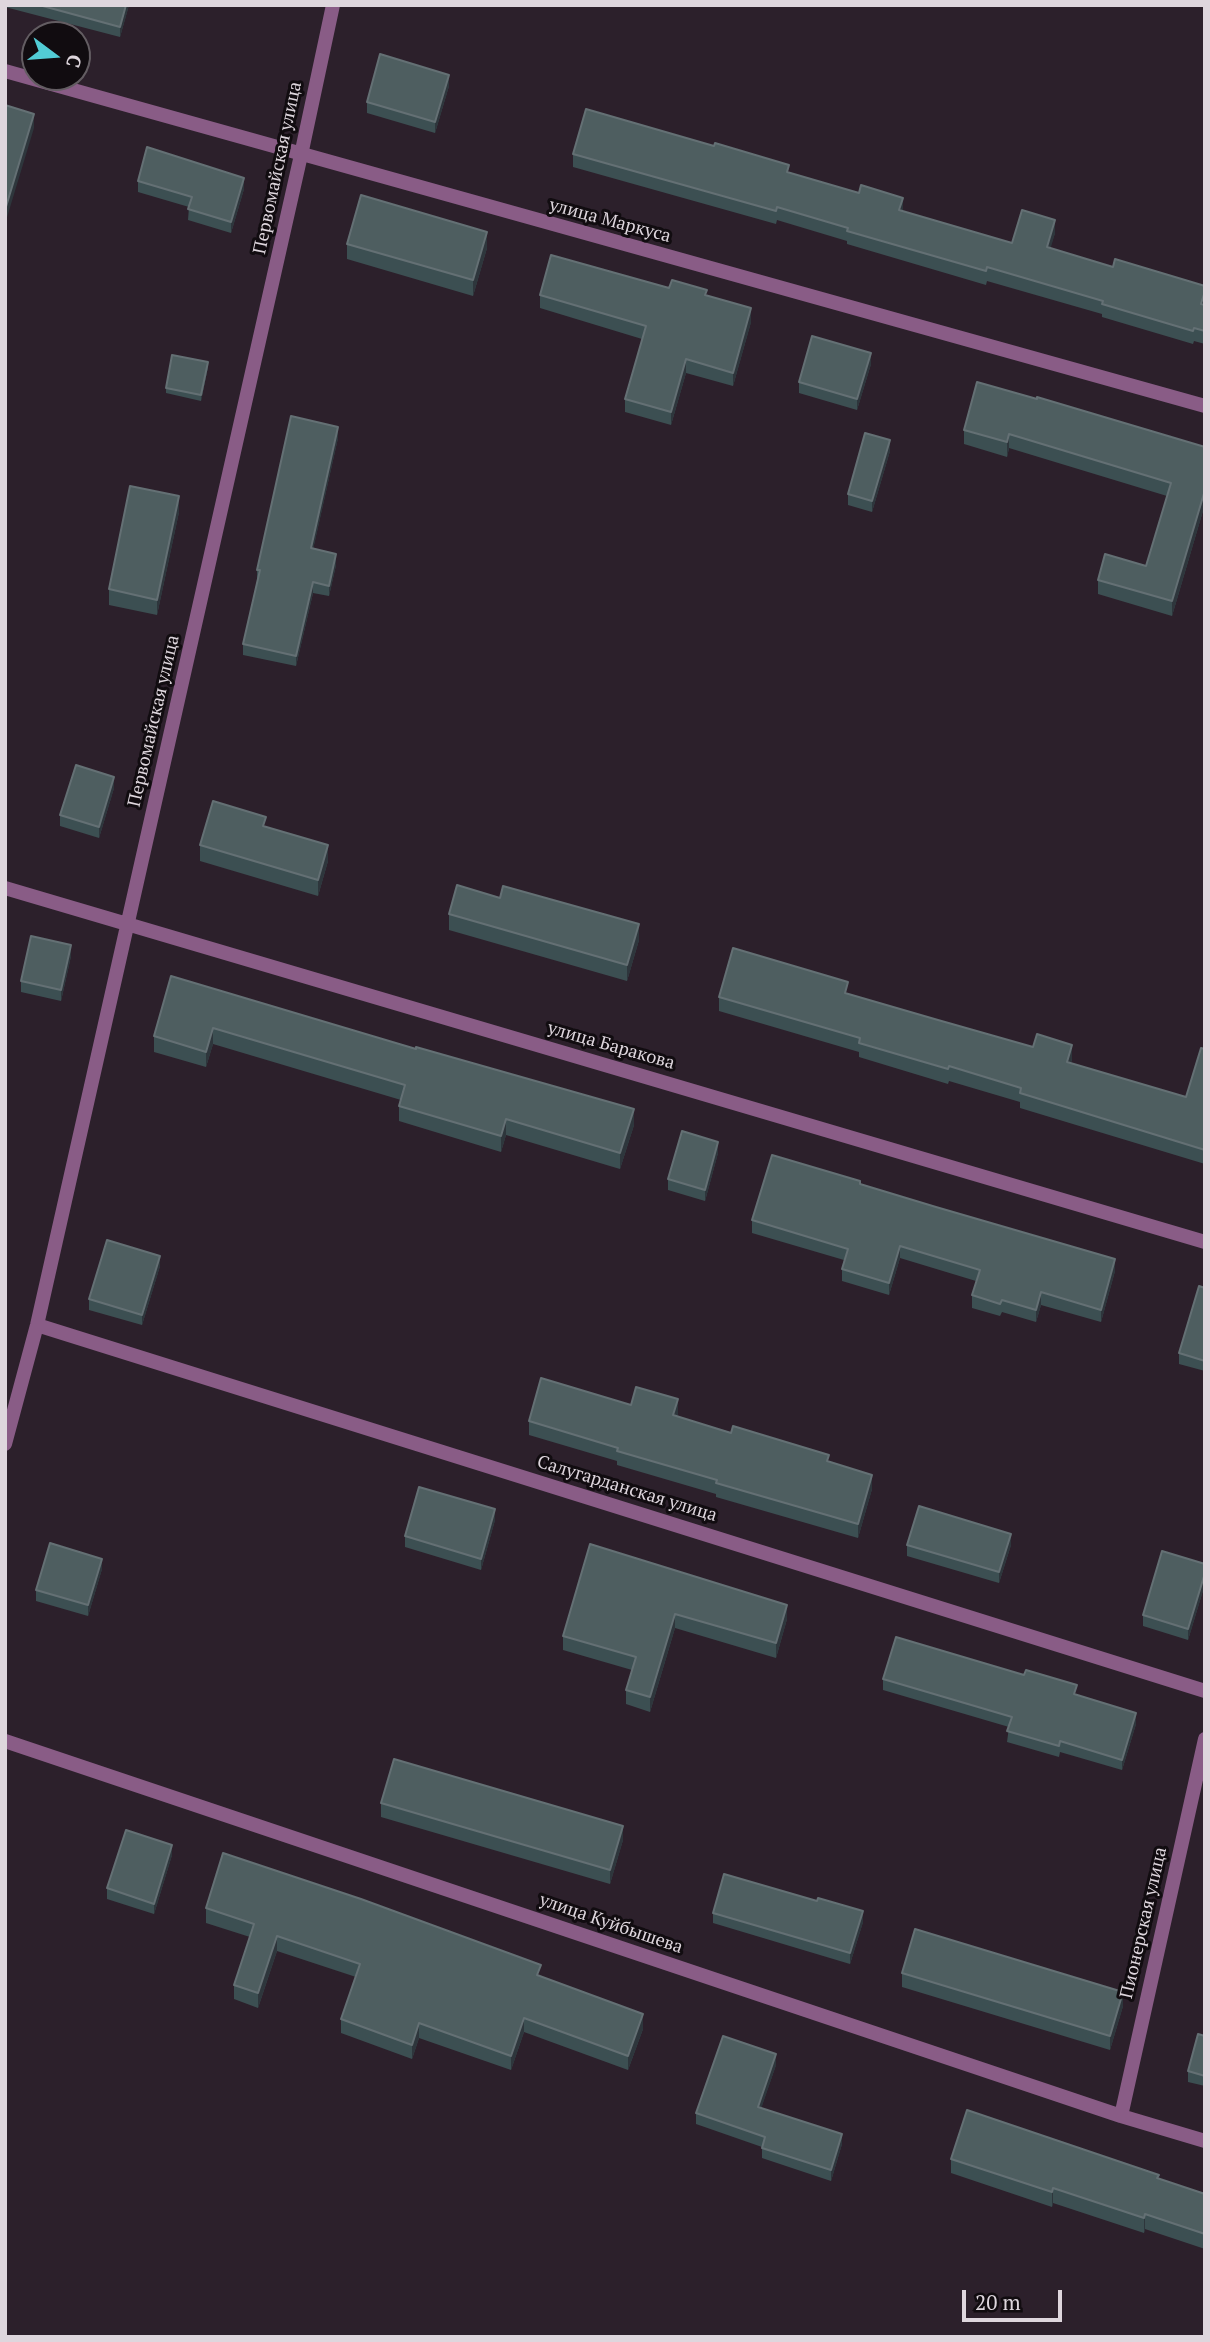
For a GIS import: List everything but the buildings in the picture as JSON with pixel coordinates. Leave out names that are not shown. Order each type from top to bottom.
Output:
[{"type":"street","name":"Первомайская улица","points":[[5,1444],[37,1325],[333,5]]},
{"type":"street","name":"улица Маркуса","points":[[5,71],[1205,406]]},
{"type":"street","name":"улица Баракова","points":[[5,888],[1205,1242]]},
{"type":"street","name":"Салугарданская улица","points":[[37,1325],[1205,1691]]},
{"type":"street","name":"Пионерская улица","points":[[1121,2116],[1205,1739]]},
{"type":"street","name":"улица Куйбышева","points":[[5,1741],[1121,2116],[1205,2141]]}]
